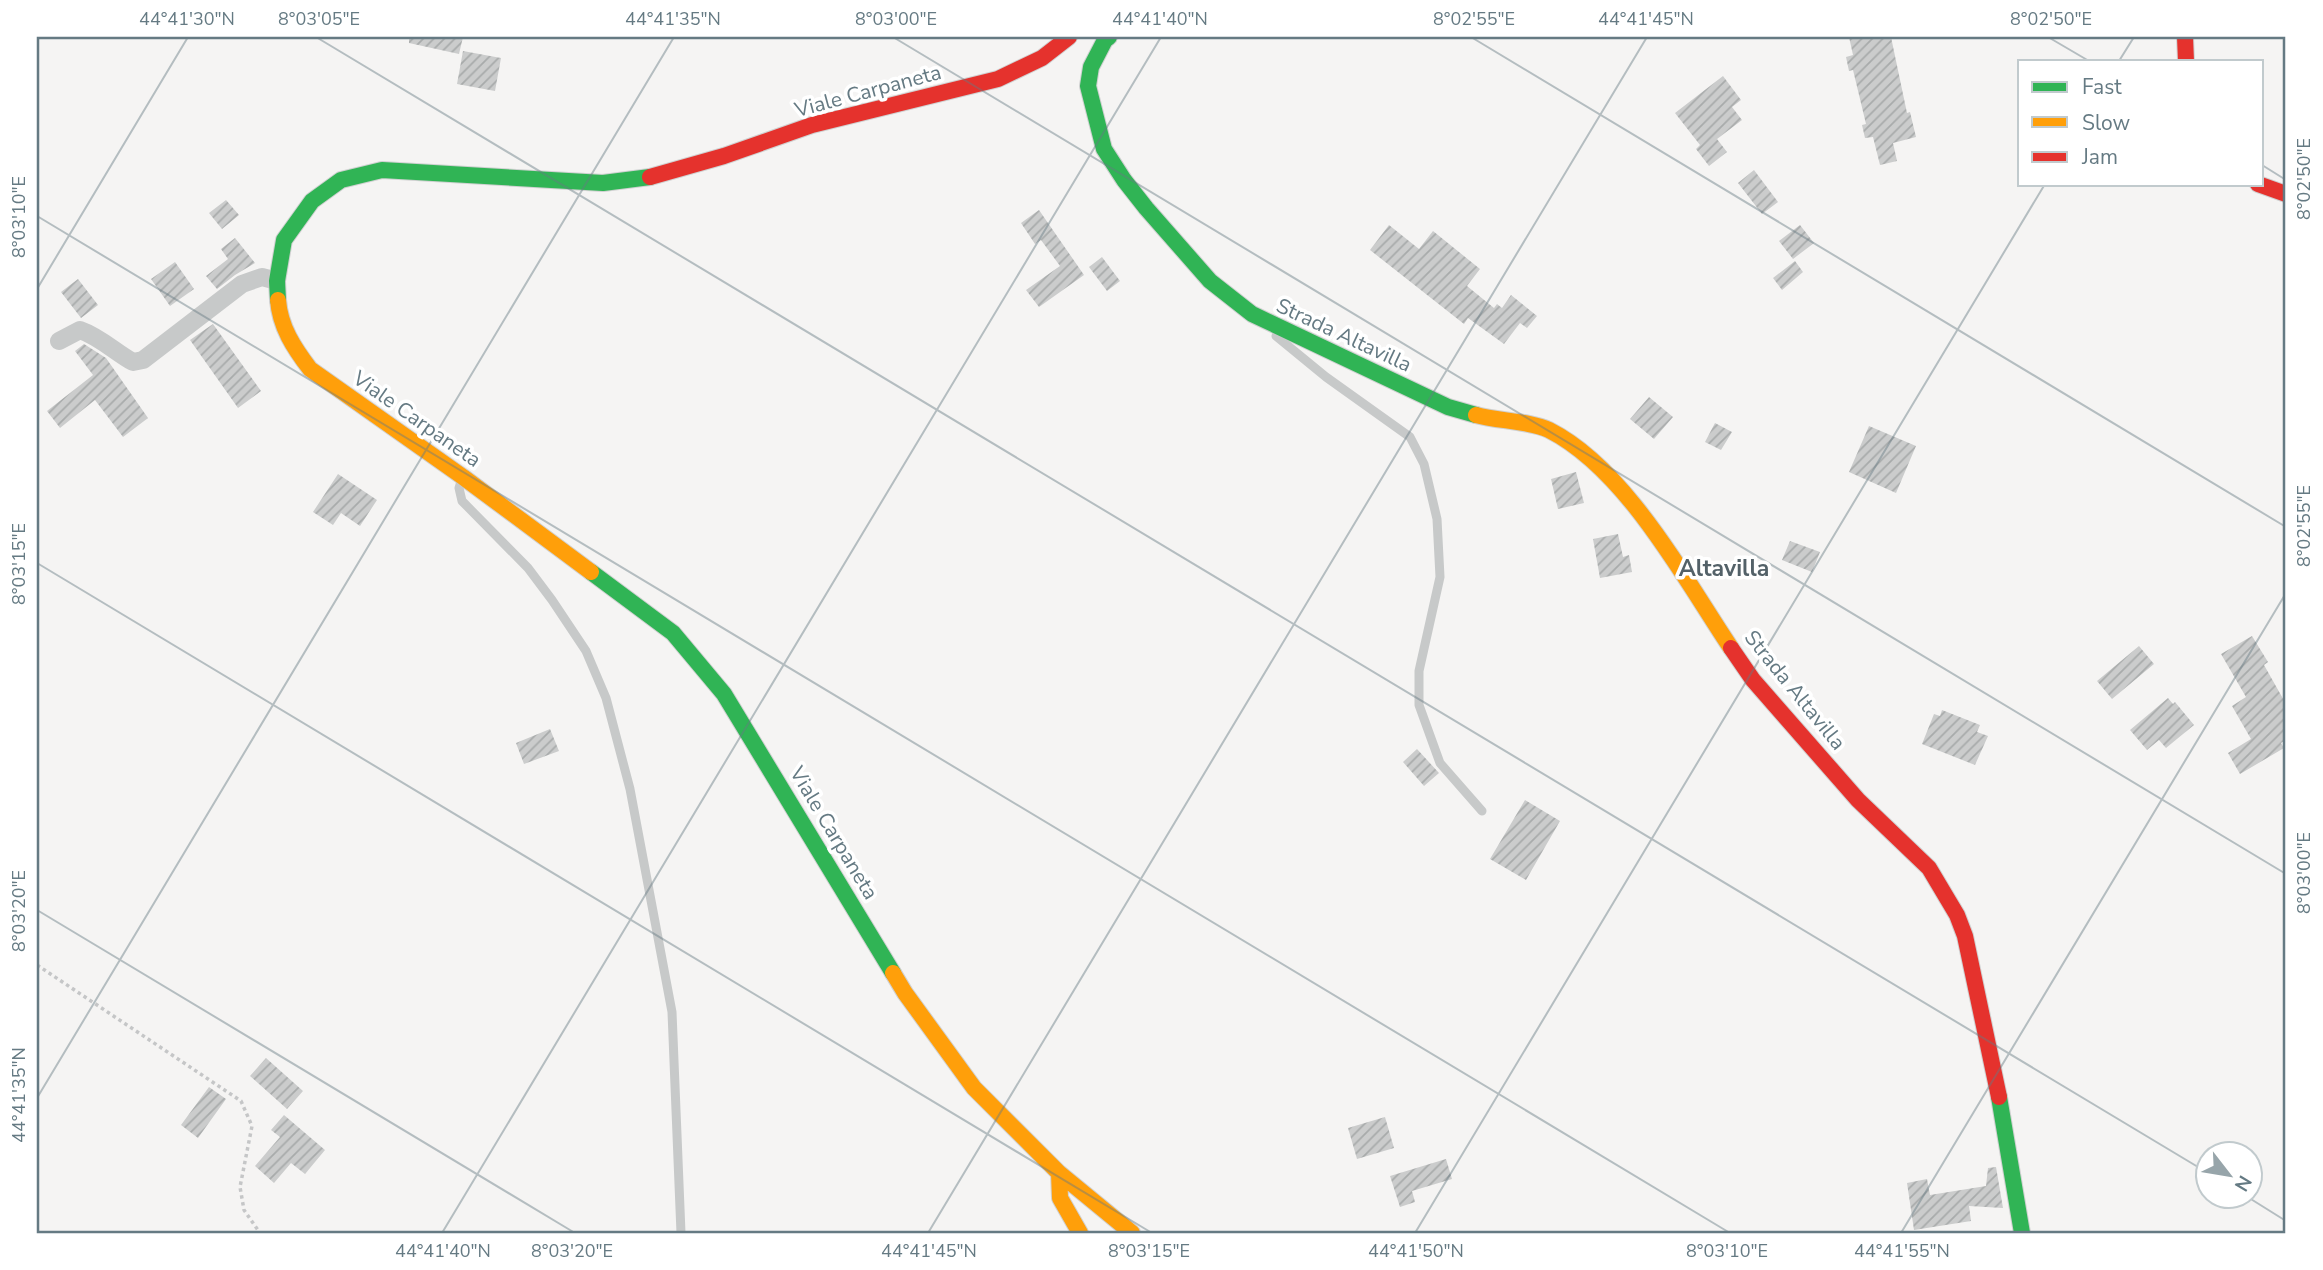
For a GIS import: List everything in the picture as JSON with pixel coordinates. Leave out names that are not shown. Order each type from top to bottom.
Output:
[{"type":"main road","name":"Viale Carpaneta","points":[[1069,37],[1042,58],[998,79],[812,125],[724,156],[653,177],[603,183],[382,170],[341,180],[312,201],[284,240],[277,281],[279,310],[286,332],[310,369],[463,477],[673,633],[724,694],[905,993],[974,1088],[1059,1173],[1132,1233]]},
{"type":"main road","name":"Strada Altavilla","points":[[1109,37],[1091,68],[1088,86],[1104,149],[1146,208],[1210,281],[1252,314],[1448,407],[1483,417],[1547,429],[1601,469],[1637,507],[1753,680],[1858,800],[1929,868],[1947,897],[1965,936],[1995,1076],[2022,1233]]},
{"type":"main road","points":[[2185,37],[2186,60]]},
{"type":"main road","points":[[2264,186],[2286,194]]},
{"type":"main road","points":[[1059,1173],[1056,1192],[1080,1233]]},
{"type":"street","points":[[59,341],[80,330],[96,336],[110,349],[133,362],[143,360],[242,284],[262,277],[277,281]]},
{"type":"lane","points":[[1262,319],[1278,337],[1326,377],[1410,437],[1424,464],[1437,519],[1440,576],[1419,671],[1419,705],[1440,763],[1482,811]]},
{"type":"lane","points":[[463,477],[459,488],[462,501],[528,568],[552,600],[586,651],[607,698],[630,789],[672,1012],[681,1233]]},
{"type":"path","points":[[37,965],[242,1101],[252,1126],[240,1187],[244,1210],[260,1233]]},
{"type":"building","points":[[409,37],[463,37],[459,54],[409,43]]},
{"type":"building","points":[[1849,37],[1891,37],[1907,113],[1910,112],[1916,137],[1893,143],[1897,161],[1880,165],[1873,137],[1865,138],[1862,125],[1866,124],[1853,70],[1849,71],[1846,57],[1853,55]]},
{"type":"building","points":[[463,51],[501,58],[495,91],[457,84]]},
{"type":"building","points":[[1723,76],[1741,100],[1732,107],[1742,120],[1717,139],[1727,152],[1709,166],[1696,149],[1700,145],[1675,113]]},
{"type":"building","points":[[1754,170],[1778,202],[1762,214],[1738,183]]},
{"type":"building","points":[[226,200],[239,215],[222,229],[209,213]]},
{"type":"building","points":[[1039,210],[1084,275],[1039,307],[1026,290],[1060,266],[1041,240],[1035,244],[1021,223]]},
{"type":"building","points":[[1389,225],[1419,249],[1433,231],[1480,269],[1467,286],[1494,308],[1497,304],[1502,308],[1511,295],[1537,316],[1527,328],[1520,323],[1504,344],[1468,318],[1464,324],[1370,250]]},
{"type":"building","points":[[1800,225],[1814,243],[1793,259],[1779,241]]},
{"type":"building","points":[[235,238],[255,263],[217,289],[206,276],[228,259],[221,249]]},
{"type":"building","points":[[1102,257],[1120,281],[1107,291],[1089,267]]},
{"type":"building","points":[[1795,261],[1803,272],[1782,290],[1773,278]]},
{"type":"building","points":[[175,262],[194,289],[170,306],[151,279]]},
{"type":"building","points":[[78,279],[98,305],[81,318],[61,292]]},
{"type":"building","points":[[213,324],[261,391],[238,408],[190,340]]},
{"type":"building","points":[[84,344],[106,358],[148,418],[123,437],[95,400],[60,428],[47,411],[93,375],[75,351]]},
{"type":"building","points":[[1649,397],[1673,417],[1654,439],[1630,419]]},
{"type":"building","points":[[1715,423],[1732,432],[1721,450],[1705,442]]},
{"type":"building","points":[[1869,426],[1916,446],[1896,493],[1849,472]]},
{"type":"building","points":[[1576,472],[1584,503],[1558,509],[1551,479]]},
{"type":"building","points":[[338,474],[377,500],[360,526],[341,513],[333,525],[313,512]]},
{"type":"building","points":[[1618,534],[1623,557],[1629,555],[1632,572],[1600,578],[1593,539]]},
{"type":"building","points":[[1790,541],[1820,552],[1812,572],[1782,560]]},
{"type":"building","points":[[2252,636],[2268,662],[2264,665],[2286,704],[2286,740],[2281,743],[2284,748],[2240,774],[2228,753],[2251,739],[2232,706],[2246,697],[2221,654]]},
{"type":"building","points":[[2139,646],[2154,664],[2112,699],[2097,681]]},
{"type":"building","points":[[2168,698],[2173,704],[2175,702],[2194,725],[2166,748],[2159,740],[2147,750],[2130,730]]},
{"type":"building","points":[[1942,710],[1980,725],[1977,732],[1988,736],[1975,765],[1922,744],[1934,714],[1940,716]]},
{"type":"building","points":[[550,729],[559,751],[524,764],[516,743]]},
{"type":"building","points":[[1417,749],[1439,773],[1424,786],[1403,762]]},
{"type":"building","points":[[1525,800],[1560,821],[1526,880],[1490,859]]},
{"type":"building","points":[[266,1058],[303,1091],[287,1109],[250,1076]]},
{"type":"building","points":[[209,1087],[226,1099],[198,1138],[181,1125]]},
{"type":"building","points":[[284,1115],[325,1150],[305,1174],[291,1163],[274,1183],[255,1166],[280,1137],[271,1130]]},
{"type":"building","points":[[1385,1117],[1394,1148],[1357,1159],[1348,1128]]},
{"type":"building","points":[[1446,1159],[1452,1179],[1412,1191],[1415,1202],[1400,1207],[1390,1176]]},
{"type":"building","points":[[1996,1167],[2003,1208],[1969,1206],[1971,1221],[1914,1230],[1907,1183],[1927,1179],[1930,1195],[1986,1186],[1988,1168]]},
{"type":"traffic: fast","points":[[1109,37],[1091,67],[1088,86],[1104,149],[1146,208],[1210,281],[1252,314],[1448,407],[1476,415]]},
{"type":"traffic: fast","points":[[278,300],[277,281],[284,240],[312,201],[341,180],[382,170],[603,183],[650,177]]},
{"type":"traffic: fast","points":[[591,572],[673,633],[724,694],[893,973]]},
{"type":"traffic: fast","points":[[1999,1097],[2022,1233]]},
{"type":"traffic: slow","points":[[278,300],[289,337],[310,369],[591,572]]},
{"type":"traffic: slow","points":[[1476,415],[1549,430],[1577,448],[1603,471],[1651,527],[1731,648]]},
{"type":"traffic: slow","points":[[893,973],[974,1088],[1059,1173],[1132,1233]]},
{"type":"traffic: slow","points":[[1059,1173],[1060,1198],[1080,1233]]},
{"type":"traffic: jam","points":[[650,177],[724,156],[812,125],[998,79],[1042,58],[1069,37]]},
{"type":"traffic: jam","points":[[2185,37],[2186,60]]},
{"type":"traffic: jam","points":[[2264,186],[2286,194]]},
{"type":"traffic: jam","points":[[1731,648],[1753,680],[1858,800],[1929,868],[1957,915],[1965,936],[1999,1097]]},
{"type":"district","name":"Altavilla","points":[[1724,568]]}]
